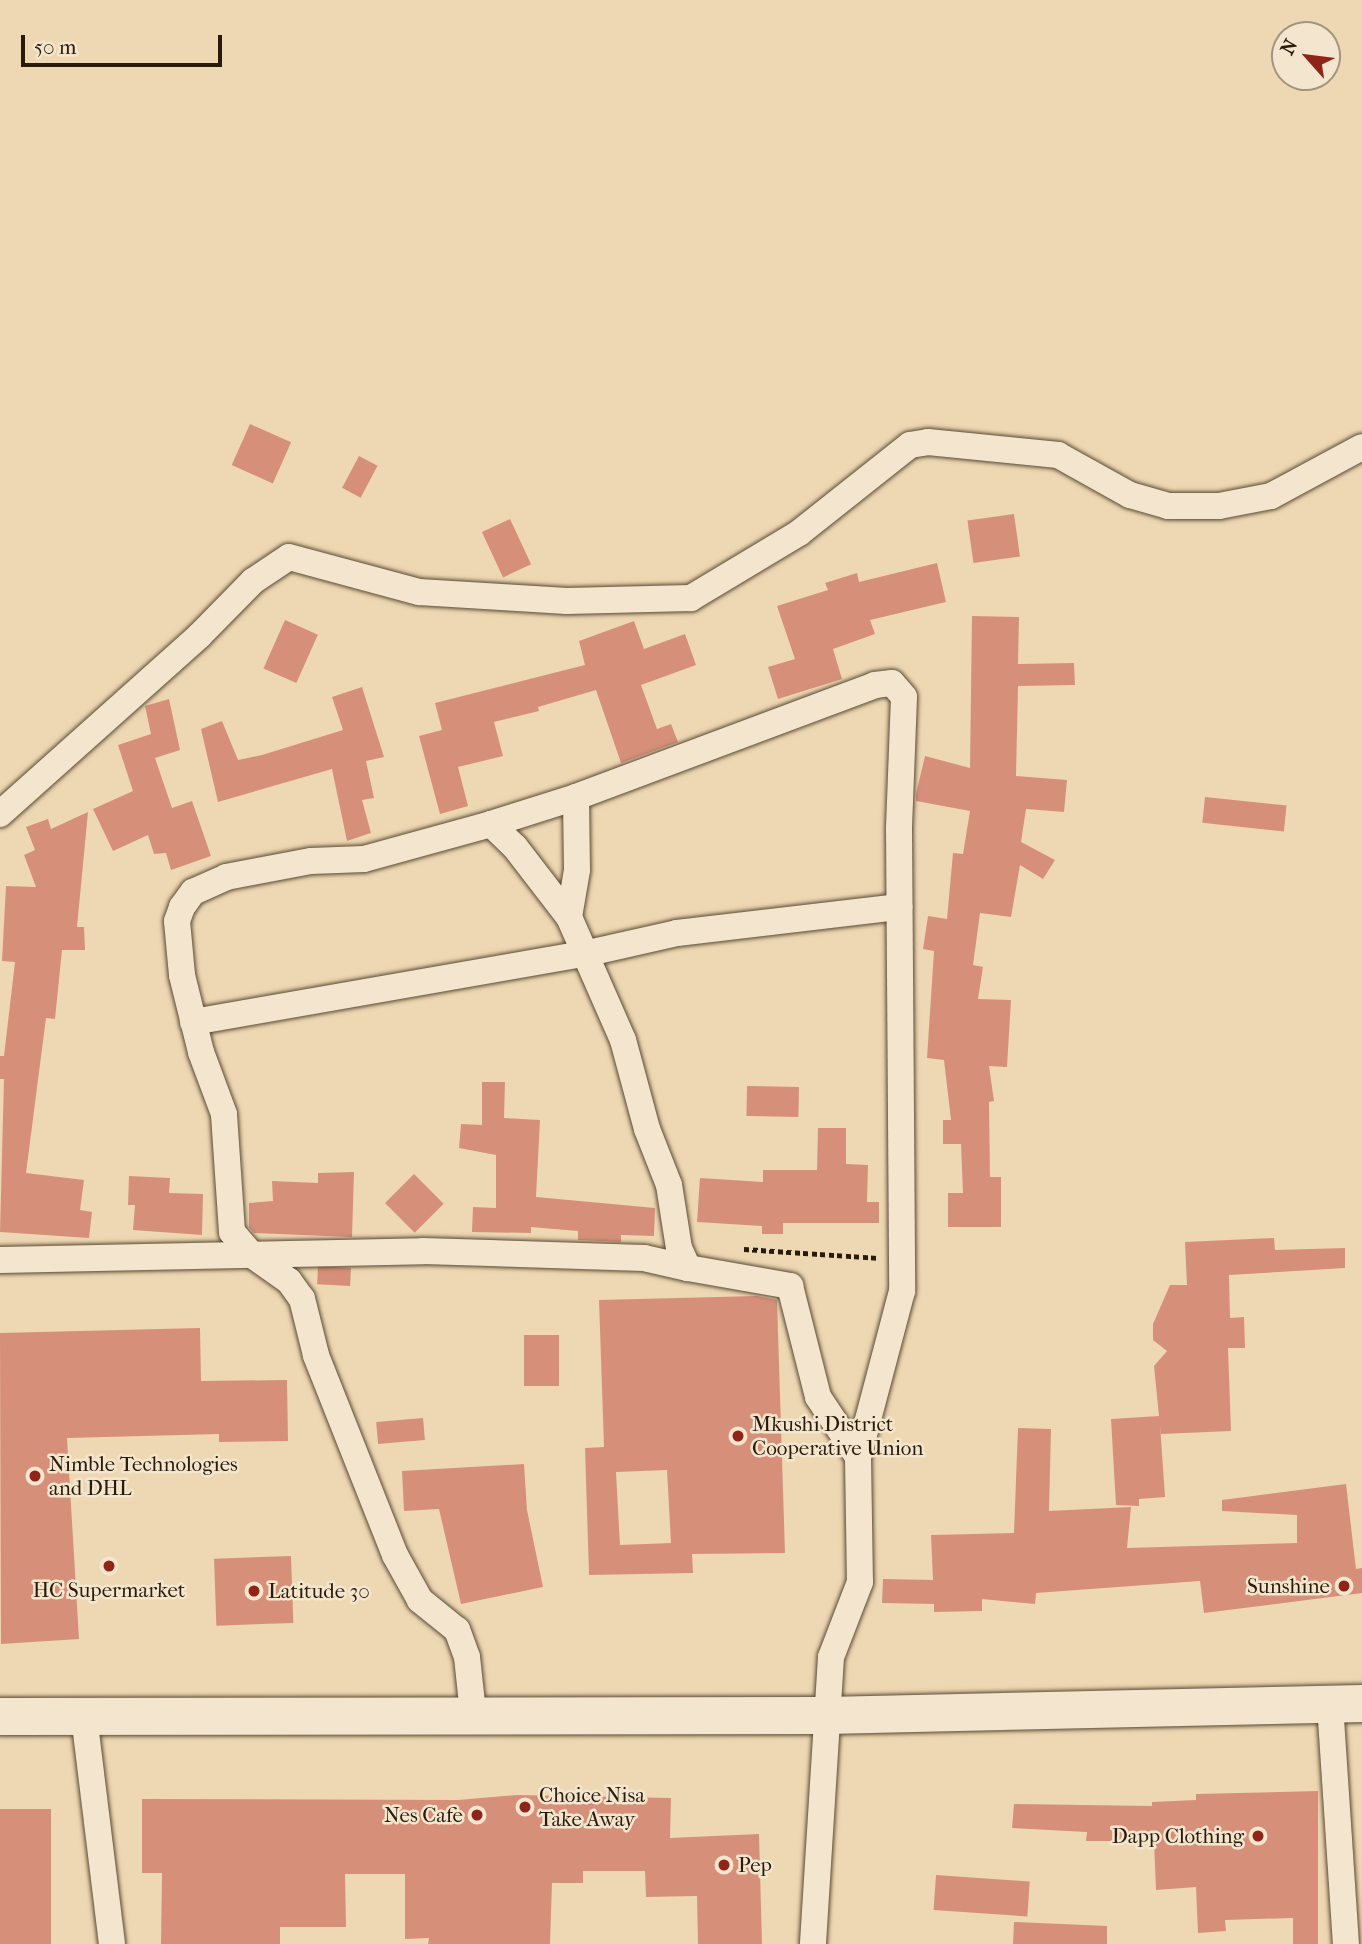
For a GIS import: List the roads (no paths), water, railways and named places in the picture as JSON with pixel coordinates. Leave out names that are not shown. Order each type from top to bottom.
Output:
[{"type":"main road","points":[[0,1716],[473,1713],[826,1715],[1346,1704]]},
{"type":"street","points":[[0,814],[199,636],[253,581],[289,557],[419,592],[568,601],[691,598],[799,533],[910,445],[928,442],[1058,455],[1130,495],[1168,506],[1194,506],[1271,496],[1362,447]]},
{"type":"street","points":[[473,1713],[467,1657],[457,1630],[420,1600],[395,1555],[316,1355],[302,1299],[274,1268],[252,1255],[232,1232],[228,1216],[224,1114],[193,1021],[182,975],[177,921],[193,892],[226,877],[311,861],[365,859],[491,824],[576,797],[875,685],[892,683],[904,697],[899,907],[902,1291],[858,1457],[860,1582],[831,1657],[813,1944]]},
{"type":"street","points":[[569,917],[577,870],[576,797]]},
{"type":"street","points":[[491,824],[516,847],[569,917],[623,1040],[647,1129],[669,1185],[679,1248],[688,1269]]},
{"type":"street","points":[[193,1021],[584,954],[677,933],[899,907]]},
{"type":"street","points":[[0,1260],[423,1251],[583,1255],[644,1258],[688,1269],[790,1286],[818,1397],[858,1457]]},
{"type":"street","points":[[1346,1704],[1346,1944]]},
{"type":"street","points":[[83,1716],[112,1944]]},
{"type":"place","name":"Mkushi District Cooperative Union","points":[[738,1436]]},
{"type":"place","name":"Nimble Technologies and DHL","points":[[35,1476]]},
{"type":"place","name":"HC Supermarket","points":[[109,1566]]},
{"type":"place","name":"Sunshine","points":[[1344,1586]]},
{"type":"place","name":"Latitude 30","points":[[254,1591]]},
{"type":"place","name":"Choice Nisa Take Away","points":[[525,1807]]},
{"type":"place","name":"Nes Cafe","points":[[477,1815]]},
{"type":"place","name":"Dapp Clothing","points":[[1258,1836]]},
{"type":"place","name":"Pep","points":[[724,1865]]}]
